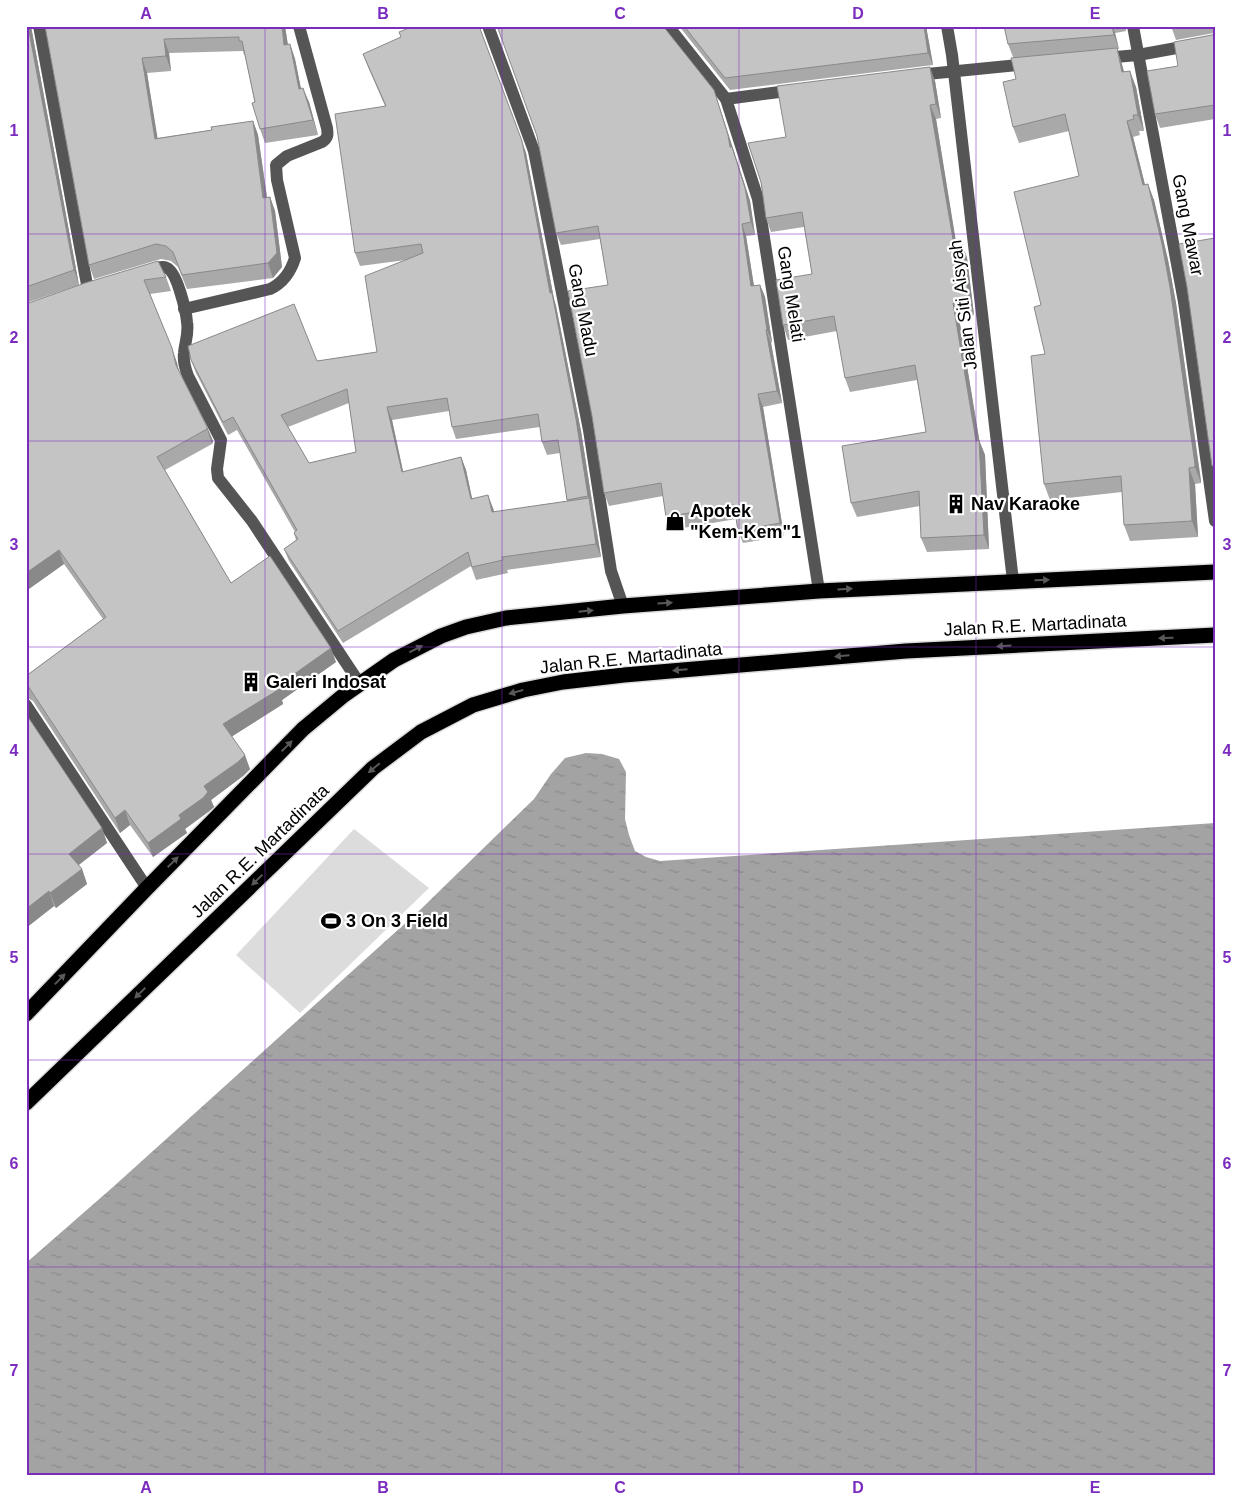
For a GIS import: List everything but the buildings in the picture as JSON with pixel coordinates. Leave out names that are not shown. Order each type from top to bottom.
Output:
[{"type":"highway","points":[[26,1014],[303,729],[344,695],[394,660],[441,636],[466,627],[506,618],[819,590],[1215,572]]},
{"type":"highway","name":"Jalan R.E. Martadinata","points":[[26,1103],[373,768],[421,732],[473,705],[522,690],[563,682],[624,675],[906,651],[1215,636]]},
{"type":"street","points":[[39,26],[88,290]]},
{"type":"street","points":[[184,309],[270,289],[278,285],[292,266],[295,258],[277,180],[276,166],[286,156],[322,142],[328,136],[299,26]]},
{"type":"street","name":"Gang Madu","points":[[488,26],[534,151],[589,430],[611,571],[620,607]]},
{"type":"street","name":"Gang Melati","points":[[668,26],[726,99],[758,199],[819,590]]},
{"type":"street","name":"Jalan Siti Aisyah","points":[[947,26],[952,55],[1013,581]]},
{"type":"street","name":"Gang Mawar","points":[[1133,26],[1184,302],[1215,521]]},
{"type":"street","points":[[1089,59],[1138,55],[1215,41]]},
{"type":"street","points":[[904,77],[1041,63]]},
{"type":"street","points":[[726,99],[805,89]]},
{"type":"street","points":[[130,277],[161,267],[169,268],[173,273],[188,322],[188,340],[184,353],[184,366],[221,440],[217,469],[218,478],[252,521],[360,684]]},
{"type":"street","points":[[26,705],[147,888]]},
{"type":"shaded area","name":"3 On 3 Field","points":[[354,829],[429,888],[300,1013],[236,955]]},
{"type":"water","points":[[586,753],[602,754],[619,759],[626,772],[625,819],[635,851],[660,861],[1215,823],[1215,1475],[26,1475],[26,1263],[421,909],[534,799],[551,774],[565,758]]},
{"type":"place","name":"Nav Karaoke","points":[[956,504]]},
{"type":"place","name":"Apotek \"Kem-Kem\"1","points":[[675,521]]},
{"type":"place","name":"Galeri Indosat","points":[[251,682]]},
{"type":"place","name":"3 On 3 Field","points":[[331,921]]}]
